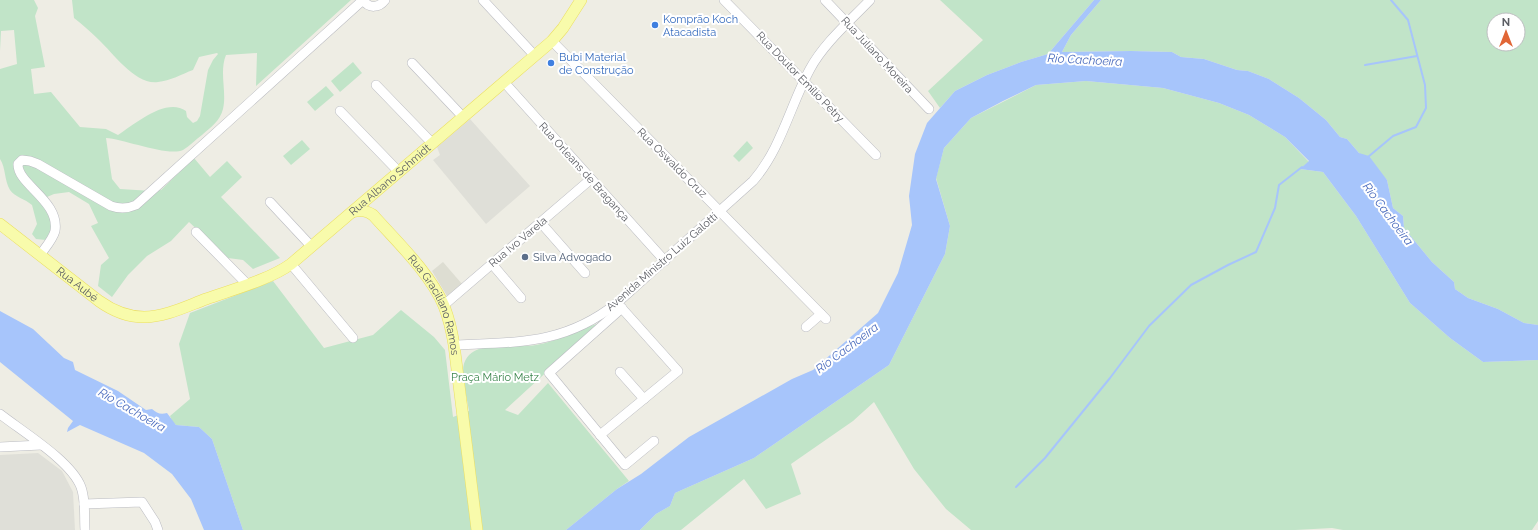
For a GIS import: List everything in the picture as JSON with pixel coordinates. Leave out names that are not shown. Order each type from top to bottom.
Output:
[{"type":"main road","name":"Rua Albano Schmidt","points":[[166,313],[274,274],[290,264],[552,42],[563,28],[579,2]]},
{"type":"main road","points":[[373,214],[371,201],[374,193]]},
{"type":"main road","points":[[352,212],[360,210],[373,214]]},
{"type":"main road","name":"Rua Graciliano Ramos","points":[[373,214],[418,266],[444,305],[450,324],[454,345],[477,530]]},
{"type":"main road","name":"Rua Aubé","points":[[0,224],[112,310],[128,315],[145,317],[166,313]]},
{"type":"street","points":[[40,255],[52,237],[55,225],[51,211],[43,199],[20,174],[18,164],[22,160],[38,164],[111,206],[120,209],[136,205],[363,0],[373,6],[381,4],[385,0]]},
{"type":"street","points":[[483,0],[536,56]]},
{"type":"street","name":"Rua Doutor Emílio Petry","points":[[724,0],[876,155]]},
{"type":"street","name":"Rua Juliano Moreira","points":[[825,0],[929,109]]},
{"type":"street","name":"Avenida Ministro Luiz Galotti","points":[[454,345],[517,342],[550,338],[578,328],[620,306],[665,261],[753,181],[765,166],[776,146],[804,81],[817,58],[870,0]]},
{"type":"street","name":"Rua Oswaldo Cruz","points":[[552,42],[824,317],[806,328]]},
{"type":"street","points":[[412,63],[463,117]]},
{"type":"street","name":"Rua Orleans de Bragança","points":[[504,82],[665,261]]},
{"type":"street","points":[[376,85],[432,143]]},
{"type":"street","points":[[340,111],[399,172]]},
{"type":"street","name":"Rua Ivo Varela","points":[[444,305],[591,179]]},
{"type":"street","points":[[270,202],[311,246]]},
{"type":"street","points":[[541,222],[584,273]]},
{"type":"street","points":[[196,232],[247,284]]},
{"type":"street","points":[[290,264],[353,338]]},
{"type":"street","points":[[492,264],[521,298]]},
{"type":"street","points":[[600,435],[678,371],[620,306],[549,372],[600,435],[625,465],[654,441]]},
{"type":"street","points":[[620,372],[644,399]]},
{"type":"street","points":[[0,414],[61,460],[73,472],[81,488],[84,504],[85,530]]},
{"type":"street","points":[[0,447],[41,445]]},
{"type":"street","points":[[84,504],[142,502],[156,522],[158,530]]},
{"type":"shaded area","points":[[470,119],[530,186],[486,224],[433,160],[440,155],[437,147]]},
{"type":"shaded area","points":[[443,262],[462,284],[447,296],[432,271]]},
{"type":"shaded area","points":[[38,453],[62,471],[73,492],[75,530],[0,530],[0,455]]},
{"type":"green space","points":[[0,0],[34,0],[38,8],[35,16],[45,67],[31,69],[34,94],[51,92],[80,127],[106,129],[118,135],[151,114],[169,107],[186,111],[187,117],[193,123],[197,121],[200,116],[208,70],[218,54],[199,57],[193,70],[176,77],[158,82],[149,82],[133,74],[96,37],[74,18],[72,0],[351,0],[256,86],[257,53],[226,55],[223,68],[224,102],[222,113],[212,126],[191,145],[183,150],[176,152],[157,150],[106,138],[112,179],[120,189],[152,191],[161,190],[194,158],[210,177],[227,161],[242,177],[221,197],[280,258],[253,269],[243,260],[228,258],[189,222],[171,241],[147,256],[128,275],[112,297],[98,286],[101,265],[109,258],[91,226],[98,223],[89,204],[69,192],[54,194],[47,197],[54,230],[46,240],[36,239],[32,234],[37,224],[32,205],[10,190],[0,159],[0,69],[17,64],[14,30],[1,31],[0,51]]},
{"type":"green space","points":[[940,0],[1094,0],[1048,54],[1021,62],[987,75],[955,91],[940,108],[928,91],[983,40]]},
{"type":"green space","points":[[1101,0],[1538,0],[1538,325],[1524,323],[1498,309],[1468,298],[1455,289],[1454,282],[1432,262],[1404,228],[1403,216],[1393,208],[1387,180],[1347,139],[1340,137],[1326,120],[1299,98],[1269,79],[1248,71],[1237,70],[1204,59],[1181,57],[1172,52],[1062,52],[1071,35]]},
{"type":"green space","points":[[353,62],[362,73],[340,92],[331,81]]},
{"type":"green space","points":[[1086,81],[1163,88],[1219,103],[1249,115],[1285,137],[1309,162],[1300,169],[1323,172],[1356,216],[1410,303],[1450,338],[1483,362],[1538,360],[1538,521],[1532,530],[1343,530],[1332,528],[1295,530],[971,530],[946,509],[914,469],[874,402],[853,421],[791,464],[801,494],[766,509],[744,479],[681,530],[640,530],[656,514],[670,506],[675,493],[754,458],[889,365],[945,254],[950,226],[936,178],[944,148],[971,118],[1036,85]]},
{"type":"green space","points":[[326,86],[334,95],[315,111],[307,102]]},
{"type":"green space","points":[[302,140],[310,149],[291,165],[283,156]]},
{"type":"green space","points":[[747,141],[753,148],[739,162],[733,156]]},
{"type":"green space","name":"Praça Mário Metz","points":[[273,281],[324,348],[373,335],[401,310],[434,337],[445,350],[453,417],[469,411],[464,386],[463,371],[466,360],[472,353],[481,348],[492,346],[536,345],[561,338],[600,323],[505,410],[518,415],[548,383],[629,481],[566,530],[243,530],[212,439],[199,427],[176,425],[170,416],[190,399],[179,344],[190,313]]},
{"type":"water","name":"Rio Cachoeira","points":[[1094,0],[1101,0],[1071,35],[1062,52],[1172,52],[1181,57],[1204,59],[1237,70],[1248,71],[1269,79],[1299,98],[1326,120],[1340,137],[1347,139],[1359,153],[1369,156],[1387,180],[1393,208],[1403,216],[1404,228],[1432,262],[1454,282],[1455,289],[1468,298],[1498,309],[1524,323],[1538,325],[1538,360],[1483,362],[1450,338],[1410,303],[1356,216],[1323,172],[1300,169],[1309,161],[1285,137],[1249,115],[1219,103],[1163,88],[1086,81],[1036,85],[971,118],[944,148],[936,179],[950,226],[945,254],[889,365],[754,458],[675,493],[670,506],[656,514],[640,530],[566,530],[617,489],[641,474],[689,437],[792,379],[813,370],[878,313],[898,273],[912,225],[909,196],[915,154],[927,123],[955,91],[987,75],[1021,62],[1048,54]]},
{"type":"water","name":"Rio Cachoeira","points":[[0,311],[33,329],[64,358],[73,362],[75,370],[118,391],[146,410],[152,409],[155,412],[162,414],[167,413],[176,425],[199,427],[212,439],[243,530],[204,530],[191,499],[172,474],[144,453],[80,425],[67,432],[73,421],[0,362]]},
{"type":"waterway","points":[[1368,157],[1393,136],[1416,127],[1426,108],[1425,85],[1408,20],[1391,0]]},
{"type":"waterway","points":[[1365,65],[1417,56]]},
{"type":"waterway","points":[[1016,487],[1045,458],[1110,378],[1149,326],[1191,285],[1256,252],[1275,208],[1279,185],[1302,167]]},
{"type":"place","name":"Komprão Koch Atacadista","points":[[655,25]]},
{"type":"place","name":"Bubi Material de Construção","points":[[551,63]]},
{"type":"place","name":"Silva Advogado","points":[[525,257]]}]
